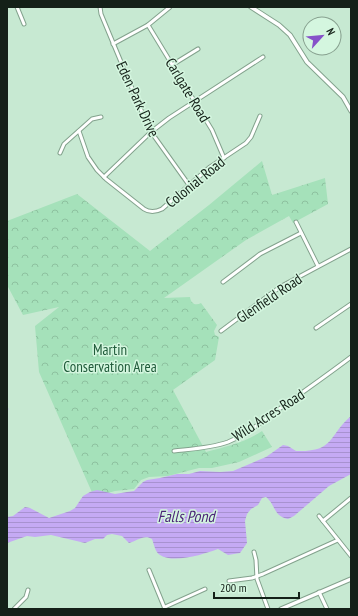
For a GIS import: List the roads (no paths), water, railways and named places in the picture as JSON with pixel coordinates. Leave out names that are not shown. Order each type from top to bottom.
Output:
[{"type":"street","points":[[17,7],[24,24]]},
{"type":"street","name":"Eden Park Drive","points":[[100,7],[101,14],[135,98],[151,132],[189,185]]},
{"type":"street","points":[[113,44],[148,25],[170,7]]},
{"type":"street","points":[[251,7],[279,25],[290,35],[310,65],[343,97],[351,111]]},
{"type":"street","name":"Carlgate Road","points":[[148,25],[212,130],[224,158]]},
{"type":"street","points":[[172,65],[198,49]]},
{"type":"street","points":[[104,177],[151,132],[169,118],[263,58]]},
{"type":"street","name":"Colonial Road","points":[[79,131],[90,160],[104,177],[144,209],[152,212],[162,209],[210,167],[246,143],[251,137],[260,116]]},
{"type":"street","points":[[60,153],[64,144],[94,118],[101,117]]},
{"type":"street","name":"Glenfield Road","points":[[296,222],[318,266]]},
{"type":"street","points":[[223,282],[260,254],[301,233]]},
{"type":"street","name":"Glenfield Road","points":[[221,331],[280,286],[351,249]]},
{"type":"street","points":[[316,328],[351,304]]},
{"type":"street","name":"Wild Acres Road","points":[[174,451],[202,448],[228,442],[241,436],[351,357]]},
{"type":"street","points":[[323,521],[351,498]]},
{"type":"street","points":[[319,516],[351,556]]},
{"type":"street","points":[[229,581],[256,576],[338,540]]},
{"type":"street","points":[[254,552],[256,560],[256,576],[259,588],[268,609]]},
{"type":"street","points":[[149,570],[165,608],[205,589]]},
{"type":"street","points":[[284,608],[351,579]]},
{"type":"street","points":[[14,609],[26,597],[28,590]]},
{"type":"street","points":[[319,592],[327,609]]},
{"type":"water","name":"Falls Pond","points":[[351,416],[351,474],[329,486],[294,516],[288,519],[283,518],[277,513],[266,497],[262,498],[258,505],[251,509],[247,514],[245,521],[247,543],[240,553],[228,555],[218,549],[189,557],[173,559],[166,558],[158,554],[152,539],[146,537],[129,543],[122,536],[112,534],[107,535],[103,539],[95,539],[85,543],[51,535],[35,537],[27,536],[7,543],[7,517],[13,516],[25,507],[49,518],[70,511],[75,508],[83,496],[97,490],[115,494],[134,491],[147,480],[177,474],[189,474],[200,471],[233,471],[266,457],[283,445],[296,451],[318,449],[329,442]]},
{"type":"park label","name":"Martin Conservation Area","points":[[110,358]]}]
